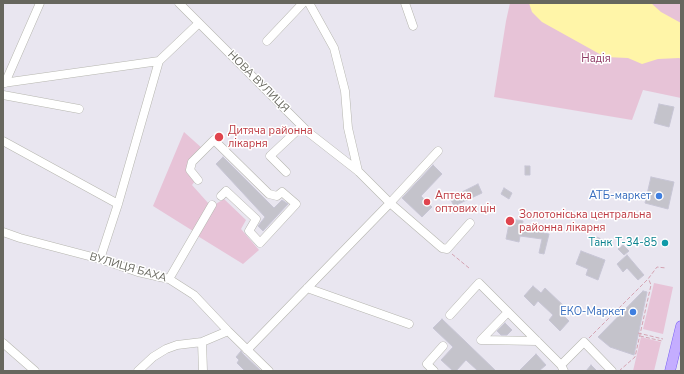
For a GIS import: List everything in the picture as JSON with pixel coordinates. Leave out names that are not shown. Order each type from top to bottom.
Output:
[{"type":"main road","points":[[670,371],[681,326]]},
{"type":"street","points":[[4,83],[40,3]]},
{"type":"street","name":"НОВА ВУЛИЦЯ","points":[[179,3],[308,132],[358,171],[390,203],[442,248],[447,249]]},
{"type":"street","points":[[267,41],[303,3]]},
{"type":"street","points":[[309,3],[334,48],[345,91],[348,128],[358,171]]},
{"type":"street","points":[[405,3],[413,26]]},
{"type":"street","points":[[100,259],[118,204],[159,61],[199,23]]},
{"type":"street","points":[[4,83],[159,61]]},
{"type":"street","points":[[3,95],[79,109]]},
{"type":"street","points":[[286,172],[270,156],[302,126]]},
{"type":"street","points":[[198,180],[190,170],[192,162],[214,140],[269,194],[277,196],[282,192],[296,204],[260,243],[249,231],[256,219],[226,192],[221,196]]},
{"type":"street","points":[[3,141],[118,204]]},
{"type":"street","points":[[247,350],[390,203],[438,151]]},
{"type":"street","points":[[169,279],[212,205]]},
{"type":"street","points":[[447,249],[470,223]]},
{"type":"street","name":"ВУЛИЦЯ БАХА","points":[[3,232],[20,238],[100,259],[138,272],[169,279],[194,295],[269,371]]},
{"type":"street","points":[[450,315],[479,283],[562,368],[584,342],[612,371]]},
{"type":"street","points":[[307,288],[408,324]]},
{"type":"street","points":[[508,312],[481,340],[537,342]]},
{"type":"street","points":[[138,371],[153,357],[166,349],[177,345],[202,342],[228,331]]},
{"type":"street","points":[[202,342],[203,371]]},
{"type":"street","points":[[3,343],[35,371]]},
{"type":"street","points":[[434,371],[426,364],[443,346]]},
{"type":"path","points":[[447,249],[469,268]]},
{"type":"path","points":[[584,342],[648,279],[657,267],[666,268]]},
{"type":"path","points":[[619,371],[635,357],[639,333],[651,285],[648,279]]},
{"type":"path","points":[[639,333],[663,340],[639,336]]},
{"type":"green space","name":"Надія","points":[[510,3],[681,3],[681,98],[643,90],[632,120],[494,97]]},
{"type":"green space","points":[[184,132],[203,149],[190,162],[195,181],[192,185],[209,204],[193,231],[153,206]]},
{"type":"green space","points":[[224,199],[246,220],[241,229],[259,250],[243,264],[196,235],[214,205]]},
{"type":"green space","points":[[654,283],[673,287],[663,334],[643,329]]},
{"type":"green space","points":[[641,337],[661,342],[654,371],[633,371]]},
{"type":"shaded area","points":[[529,3],[651,3],[661,12],[681,23],[681,59],[658,59],[642,64],[628,58],[605,57],[542,22],[532,12]]},
{"type":"building","points":[[659,104],[674,107],[669,127],[654,123]]},
{"type":"building","points":[[223,157],[274,208],[282,200],[288,204],[263,231],[258,226],[265,217],[216,164]]},
{"type":"building","points":[[433,165],[442,174],[421,196],[432,207],[422,217],[402,198]]},
{"type":"building","points":[[525,166],[530,166],[530,175],[525,175]]},
{"type":"building","name":"АТБ-маркет","points":[[651,177],[674,182],[668,209],[645,203]]},
{"type":"building","points":[[478,184],[482,193],[454,206],[450,198]]},
{"type":"building","points":[[504,188],[512,193],[509,199],[501,194]]},
{"type":"building","points":[[510,219],[523,221],[522,229],[549,234],[544,254],[539,253],[542,239],[520,236],[519,242],[506,239]]},
{"type":"building","points":[[594,236],[604,240],[602,246],[592,243]]},
{"type":"building","points":[[623,245],[629,251],[624,255],[618,249]]},
{"type":"building","points":[[581,251],[605,260],[598,280],[586,275],[588,269],[576,264]]},
{"type":"building","points":[[627,255],[644,275],[638,280],[627,268],[623,272],[617,264]]},
{"type":"building","points":[[533,286],[541,293],[545,288],[566,308],[561,313],[569,321],[560,331],[549,320],[553,315],[538,301],[534,306],[524,296]]},
{"type":"building","name":"ЕКО-Маркет","points":[[643,291],[647,292],[634,355],[610,347],[598,337]]},
{"type":"building","points":[[442,319],[496,371],[478,371],[466,360],[456,371],[453,371],[441,360],[453,347],[433,328]]},
{"type":"building","points":[[505,323],[512,330],[507,335],[501,335],[497,331]]},
{"type":"building","points":[[241,351],[261,371],[245,371],[237,363],[239,360],[236,357]]},
{"type":"building","points":[[536,354],[546,365],[539,371],[519,371]]},
{"type":"building","points":[[591,365],[597,371],[586,371]]},
{"type":"place","name":"Дитяча районна лікарня","points":[[219,137]]},
{"type":"place","name":"АТБ-маркет","points":[[659,196]]},
{"type":"place","name":"Аптека оптових цін","points":[[427,202]]},
{"type":"place","name":"Золотоніська центральна районна лікарня","points":[[510,221]]},
{"type":"place","name":"Танк Т-34-85","points":[[665,243]]},
{"type":"place","name":"ЕКО-Маркет","points":[[633,312]]}]
